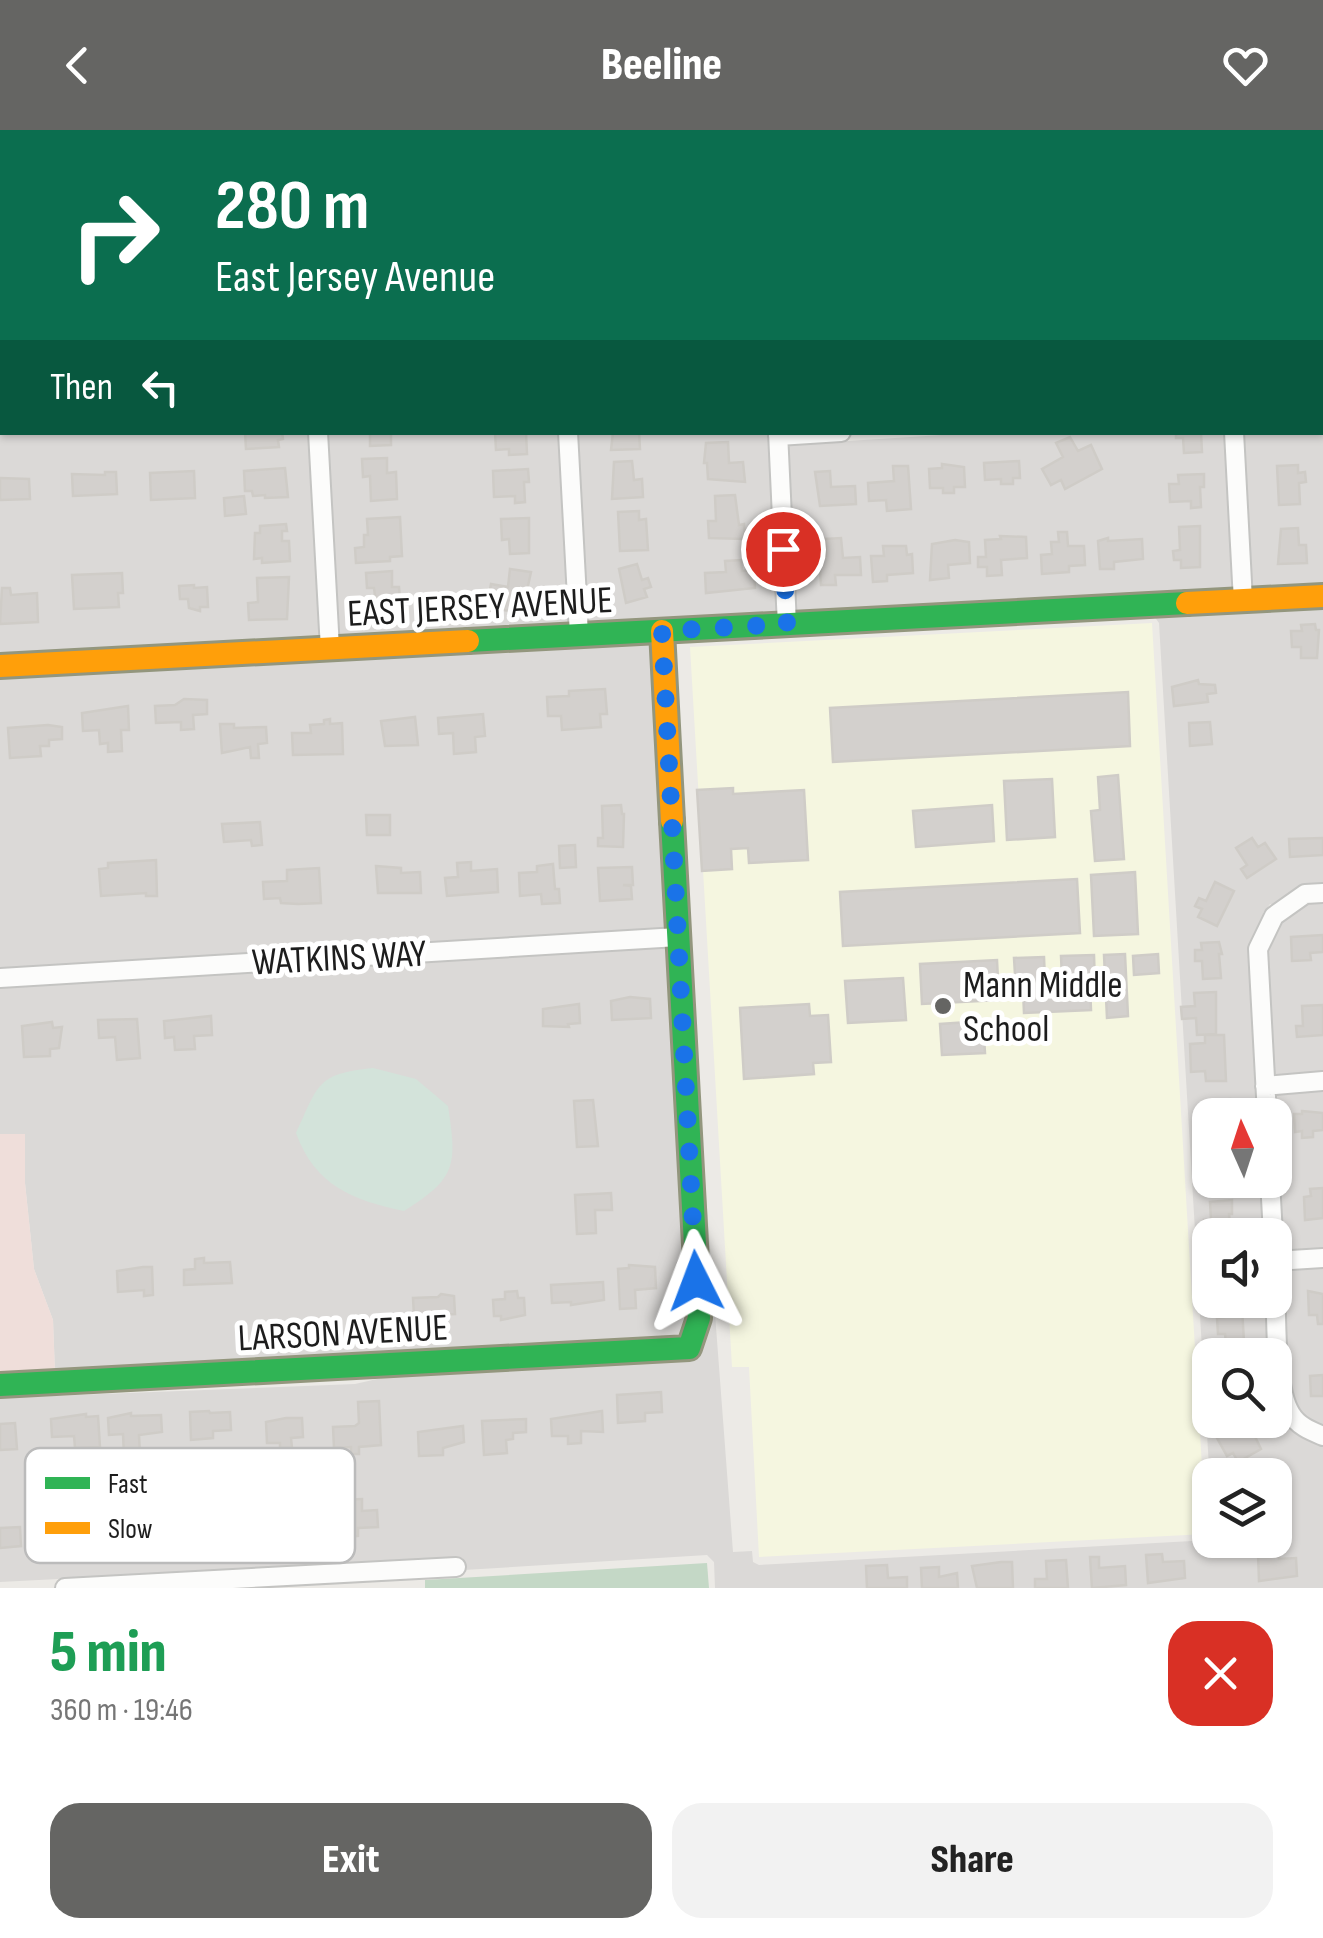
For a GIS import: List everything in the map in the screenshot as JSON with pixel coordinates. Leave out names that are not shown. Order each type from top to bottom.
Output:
[{"type":"street","points":[[318,435],[330,648]]},
{"type":"street","points":[[568,435],[579,636]]},
{"type":"street","points":[[778,435],[787,624]]},
{"type":"street","points":[[1234,435],[1244,600]]},
{"type":"street","name":"EAST JERSEY AVENUE","points":[[0,666],[1323,596]]},
{"type":"street","points":[[662,631],[678,937]]},
{"type":"street","points":[[1266,1098],[1258,949],[1274,916],[1305,894],[1323,892]]},
{"type":"street","name":"WATKINS WAY","points":[[0,978],[678,937]]},
{"type":"street","name":"LARSON AVENUE","points":[[0,1385],[689,1348],[699,1318],[678,937]]},
{"type":"street","points":[[1266,1086],[1323,1081]]},
{"type":"street","points":[[1292,1260],[1323,1258]]},
{"type":"street","points":[[1277,1318],[1281,1391],[1291,1416],[1323,1436]]},
{"type":"street","points":[[65,1588],[456,1567]]},
{"type":"shaded area","points":[[0,435],[310,435],[321,640],[0,657]]},
{"type":"shaded area","points":[[326,435],[560,435],[570,627],[337,639]]},
{"type":"shaded area","points":[[576,435],[770,435],[779,616],[586,626]]},
{"type":"shaded area","points":[[941,435],[1227,435],[1235,592],[794,615],[786,445]]},
{"type":"shaded area","points":[[1242,435],[1323,435],[1323,587],[1251,591]]},
{"type":"shaded area","points":[[1323,605],[1323,884],[1301,886],[1270,904],[1263,913],[1259,1098],[1192,1098],[1192,1180],[1159,623],[1154,616]]},
{"type":"shaded area","name":"Mann Middle School","points":[[1152,623],[1194,1338],[1192,1438],[1200,1438],[1201,1458],[1192,1458],[1192,1535],[759,1557],[749,1367],[732,1367],[690,647]]},
{"type":"shaded area","points":[[654,642],[669,928],[0,969],[0,677]]},
{"type":"shaded area","points":[[683,890],[733,1552],[752,1551],[753,1562],[759,1565],[1192,1541],[1192,1558],[1292,1558],[1292,1458],[1208,1458],[1207,1438],[1292,1438],[1292,1430],[1323,1445],[1323,1588],[715,1588],[714,1562],[707,1555],[464,1570],[463,1558],[0,1582],[0,1398],[355,1384],[408,1372],[697,1356]]},
{"type":"shaded area","points":[[1323,901],[1323,1072],[1273,1076],[1266,951],[1280,922],[1307,902]]},
{"type":"shaded area","points":[[670,946],[691,1317],[684,1339],[55,1373],[53,1320],[34,1269],[25,1183],[25,1135],[0,1134],[0,987]]},
{"type":"shaded area","points":[[373,1068],[416,1079],[448,1106],[452,1143],[449,1168],[434,1189],[404,1211],[368,1202],[338,1188],[314,1166],[296,1133],[322,1084],[340,1074]]},
{"type":"shaded area","points":[[1323,1090],[1323,1249],[1292,1251],[1292,1218],[1280,1218],[1279,1198],[1292,1198],[1292,1098],[1274,1098],[1274,1094]]},
{"type":"shaded area","points":[[0,1134],[25,1134],[25,1183],[34,1269],[53,1320],[55,1373],[0,1376]]},
{"type":"shaded area","points":[[1193,1198],[1263,1198],[1264,1218],[1194,1218]]},
{"type":"shaded area","points":[[1323,1267],[1323,1427],[1298,1411],[1292,1396],[1292,1338],[1286,1338],[1285,1318],[1292,1318],[1292,1269]]},
{"type":"shaded area","points":[[1200,1318],[1269,1318],[1270,1338],[1201,1338]]},
{"type":"shaded area","points":[[707,1563],[709,1588],[425,1588],[425,1580]]},
{"type":"building","points":[[245,435],[282,435],[279,447],[246,449]]},
{"type":"building","points":[[370,435],[391,435],[391,445],[370,446]]},
{"type":"building","points":[[495,435],[526,435],[527,454],[509,455],[509,449],[496,450]]},
{"type":"building","points":[[613,435],[639,435],[640,449],[611,450]]},
{"type":"building","points":[[1201,435],[1202,452],[1184,453],[1183,438],[1176,438]]},
{"type":"building","points":[[1070,437],[1078,451],[1091,445],[1102,469],[1065,489],[1061,480],[1051,485],[1042,469],[1063,457],[1056,443]]},
{"type":"building","points":[[728,442],[729,463],[743,462],[745,482],[708,479],[704,463],[706,443]]},
{"type":"building","points":[[387,458],[387,473],[396,472],[397,499],[371,501],[370,476],[363,477],[362,459]]},
{"type":"building","points":[[632,461],[634,480],[642,479],[643,497],[612,499],[614,462]]},
{"type":"building","points":[[1019,461],[1020,478],[1013,478],[1013,484],[1001,484],[1001,479],[985,480],[984,463]]},
{"type":"building","points":[[942,464],[964,467],[965,487],[954,487],[954,493],[930,488],[929,469],[942,468]]},
{"type":"building","points":[[1298,465],[1298,473],[1305,472],[1306,482],[1299,483],[1300,504],[1279,505],[1277,466]]},
{"type":"building","points":[[893,466],[908,466],[911,509],[887,511],[886,500],[869,501],[868,483],[894,481]]},
{"type":"building","points":[[285,468],[288,497],[265,498],[245,491],[244,471]]},
{"type":"building","points":[[528,469],[525,502],[515,503],[515,496],[494,497],[493,471]]},
{"type":"building","points":[[194,471],[195,498],[151,500],[150,473]]},
{"type":"building","points":[[830,471],[831,487],[855,486],[856,504],[820,506],[815,472]]},
{"type":"building","points":[[116,472],[117,494],[73,496],[72,474]]},
{"type":"building","points":[[1204,474],[1201,507],[1191,508],[1191,501],[1170,502],[1169,484],[1179,484],[1178,475]]},
{"type":"building","points":[[0,478],[29,479],[30,499],[0,500]]},
{"type":"building","points":[[735,495],[745,539],[709,538],[708,521],[716,521],[715,496]]},
{"type":"building","points":[[244,496],[246,514],[225,516],[224,498]]},
{"type":"building","points":[[639,511],[639,520],[646,519],[648,550],[620,551],[618,512]]},
{"type":"building","points":[[400,517],[402,556],[390,557],[390,561],[356,563],[355,548],[364,547],[364,535],[368,535],[367,519]]},
{"type":"building","points":[[529,518],[529,553],[510,554],[509,539],[502,540],[501,519]]},
{"type":"building","points":[[286,524],[282,541],[289,541],[290,561],[262,563],[262,558],[254,559],[255,533],[260,533],[260,526]]},
{"type":"building","points":[[1200,526],[1200,567],[1181,568],[1181,560],[1174,560],[1173,551],[1180,550],[1179,527]]},
{"type":"building","points":[[1298,528],[1299,545],[1306,545],[1307,563],[1278,564],[1281,529]]},
{"type":"building","points":[[1058,532],[1067,532],[1068,546],[1084,546],[1085,565],[1069,566],[1069,572],[1042,574],[1041,555],[1052,554],[1051,542],[1059,542]]},
{"type":"building","points":[[1000,536],[1026,537],[1027,558],[1001,560],[1002,575],[987,576],[987,567],[978,567],[978,557],[986,557],[985,540],[1001,539]]},
{"type":"building","points":[[841,538],[843,558],[860,557],[861,575],[835,575],[836,585],[821,585],[819,556],[826,556],[825,539]]},
{"type":"building","points":[[1142,539],[1143,559],[1114,562],[1114,569],[1100,569],[1098,541]]},
{"type":"building","points":[[969,542],[970,563],[948,565],[949,578],[930,580],[932,544]]},
{"type":"building","points":[[883,546],[906,546],[907,555],[912,554],[913,573],[887,575],[887,581],[873,582],[871,556],[884,556]]},
{"type":"building","points":[[741,560],[742,571],[754,570],[755,588],[706,593],[705,573],[726,572],[725,561]]},
{"type":"building","points":[[637,564],[642,580],[648,578],[651,587],[644,589],[647,597],[626,603],[619,569]]},
{"type":"building","points":[[510,569],[531,572],[522,613],[503,610],[506,602],[488,600],[491,584],[508,587]]},
{"type":"building","points":[[392,571],[392,587],[399,587],[402,624],[379,625],[374,588],[367,588],[366,573]]},
{"type":"building","points":[[122,573],[119,607],[74,609],[72,575]]},
{"type":"building","points":[[289,577],[287,619],[249,620],[248,603],[258,602],[257,578]]},
{"type":"building","points":[[179,586],[207,587],[208,607],[200,607],[200,611],[189,608],[188,599],[180,599]]},
{"type":"building","points":[[2,588],[10,588],[11,595],[37,593],[38,622],[0,624]]},
{"type":"building","points":[[1315,624],[1319,630],[1317,658],[1301,658],[1301,647],[1292,647],[1291,631],[1302,631],[1301,625]]},
{"type":"building","points":[[1198,680],[1199,684],[1215,685],[1216,693],[1207,694],[1208,702],[1174,706],[1172,687]]},
{"type":"building","points":[[605,689],[607,714],[600,714],[601,727],[562,730],[561,716],[548,716],[547,697]]},
{"type":"building","points":[[1128,692],[1130,746],[833,762],[830,708]]},
{"type":"building","points":[[184,699],[207,700],[207,714],[193,715],[194,729],[181,730],[181,722],[156,723],[155,706],[175,705]]},
{"type":"building","points":[[128,706],[129,730],[121,730],[122,751],[108,752],[108,743],[100,744],[99,730],[83,731],[82,713]]},
{"type":"building","points":[[483,714],[485,736],[475,737],[476,752],[454,754],[453,733],[439,734],[438,718]]},
{"type":"building","points":[[415,717],[418,745],[385,746],[381,721]]},
{"type":"building","points":[[330,719],[330,724],[342,723],[343,754],[293,755],[292,733],[311,733],[310,725],[324,724],[324,720]]},
{"type":"building","points":[[1210,722],[1212,744],[1190,746],[1189,723]]},
{"type":"building","points":[[220,724],[234,724],[234,728],[266,727],[267,743],[258,744],[259,758],[251,758],[250,747],[222,753]]},
{"type":"building","points":[[62,727],[62,739],[40,746],[41,756],[10,758],[8,728]]},
{"type":"building","points":[[1118,775],[1124,859],[1095,861],[1091,811],[1100,810],[1098,777]]},
{"type":"building","points":[[1052,779],[1055,837],[1007,840],[1004,781]]},
{"type":"building","points":[[733,788],[733,794],[804,790],[808,860],[749,863],[748,848],[731,849],[732,869],[702,871],[697,790]]},
{"type":"building","points":[[621,805],[623,847],[598,846],[598,838],[603,838],[602,806]]},
{"type":"building","points":[[992,805],[994,841],[916,847],[913,811]]},
{"type":"building","points":[[366,815],[390,815],[390,835],[367,835]]},
{"type":"building","points":[[260,822],[262,845],[252,846],[251,840],[224,842],[222,824]]},
{"type":"building","points":[[1252,838],[1258,847],[1265,843],[1276,859],[1247,878],[1241,869],[1247,865],[1236,848]]},
{"type":"building","points":[[1323,838],[1323,855],[1290,857],[1289,839]]},
{"type":"building","points":[[575,845],[576,867],[560,868],[559,846]]},
{"type":"building","points":[[156,860],[157,896],[101,896],[99,869],[108,868],[108,863]]},
{"type":"building","points":[[471,862],[471,871],[497,869],[498,892],[447,896],[445,878],[458,877],[457,863]]},
{"type":"building","points":[[553,864],[560,903],[542,904],[541,894],[520,896],[519,873],[537,872],[537,866]]},
{"type":"building","points":[[376,866],[401,868],[401,873],[420,872],[421,893],[378,893]]},
{"type":"building","points":[[632,867],[633,885],[623,885],[631,886],[632,899],[600,901],[598,868]]},
{"type":"building","points":[[319,868],[321,903],[264,899],[263,882],[287,881],[287,870]]},
{"type":"building","points":[[1135,872],[1138,934],[1094,936],[1091,875]]},
{"type":"building","points":[[1077,879],[1080,933],[843,946],[840,892]]},
{"type":"building","points":[[1215,882],[1234,891],[1217,926],[1198,917],[1202,909],[1195,906],[1199,898],[1206,901]]},
{"type":"building","points":[[1323,935],[1323,952],[1310,953],[1311,960],[1292,961],[1291,937]]},
{"type":"building","points":[[1219,942],[1221,978],[1203,979],[1202,961],[1195,961],[1195,950],[1202,950],[1201,943]]},
{"type":"building","points":[[1125,954],[1128,1016],[1107,1018],[1104,955]]},
{"type":"building","points":[[1158,954],[1159,973],[1134,975],[1133,956]]},
{"type":"building","points":[[1094,955],[1091,1010],[1024,1013],[1023,990],[1016,991],[1014,958],[1044,957],[1045,980],[1062,979],[1061,956]]},
{"type":"building","points":[[997,960],[999,1000],[922,1004],[920,964]]},
{"type":"building","points":[[903,978],[906,1020],[848,1023],[845,981]]},
{"type":"building","points":[[1216,992],[1216,1034],[1197,1035],[1196,1018],[1182,1019],[1181,1007],[1195,1006],[1194,993]]},
{"type":"building","points":[[630,997],[650,999],[651,1018],[612,1020],[611,1001]]},
{"type":"building","points":[[579,1004],[580,1023],[568,1024],[569,1027],[543,1026],[543,1009]]},
{"type":"building","points":[[809,1004],[810,1016],[828,1015],[831,1062],[813,1063],[814,1074],[744,1079],[740,1008]]},
{"type":"building","points":[[1323,1005],[1323,1035],[1297,1037],[1296,1026],[1303,1026],[1302,1006]]},
{"type":"building","points":[[211,1016],[212,1035],[194,1036],[195,1049],[175,1050],[174,1037],[165,1038],[164,1021]]},
{"type":"building","points":[[137,1019],[140,1058],[117,1060],[115,1037],[99,1038],[98,1020]]},
{"type":"building","points":[[983,1021],[985,1053],[942,1055],[940,1024]]},
{"type":"building","points":[[52,1022],[53,1028],[62,1027],[59,1048],[50,1049],[50,1056],[24,1057],[22,1026]]},
{"type":"building","points":[[1205,1035],[1224,1035],[1226,1081],[1206,1081],[1205,1071],[1191,1072],[1190,1044],[1205,1043]]},
{"type":"building","points":[[593,1100],[598,1146],[577,1147],[574,1101]]},
{"type":"building","points":[[1323,1113],[1323,1130],[1302,1138],[1302,1131],[1295,1132],[1294,1114]]},
{"type":"building","points":[[1323,1188],[1323,1218],[1305,1220],[1304,1197],[1311,1196],[1310,1189]]},
{"type":"building","points":[[611,1193],[612,1210],[595,1210],[596,1233],[577,1234],[575,1195]]},
{"type":"building","points":[[1232,1200],[1229,1218],[1211,1218],[1210,1202]]},
{"type":"building","points":[[204,1258],[204,1263],[230,1262],[232,1283],[184,1285],[184,1270],[195,1269],[195,1259]]},
{"type":"building","points":[[629,1265],[655,1267],[656,1288],[635,1290],[636,1308],[620,1309],[618,1269]]},
{"type":"building","points":[[152,1267],[153,1295],[144,1296],[144,1290],[118,1292],[117,1271]]},
{"type":"building","points":[[603,1282],[604,1300],[571,1305],[552,1303],[551,1285]]},
{"type":"building","points":[[517,1291],[518,1298],[524,1298],[525,1315],[501,1320],[501,1316],[494,1316],[493,1300],[505,1299],[505,1292]]},
{"type":"building","points":[[1308,1291],[1323,1294],[1323,1324],[1318,1324],[1317,1315],[1309,1315]]},
{"type":"building","points":[[454,1296],[455,1314],[414,1316],[413,1298]]},
{"type":"building","points":[[1217,1318],[1243,1318],[1244,1338],[1218,1334]]},
{"type":"building","points":[[1323,1375],[1323,1396],[1311,1396],[1310,1376]]},
{"type":"building","points":[[661,1392],[662,1412],[645,1413],[645,1421],[618,1423],[617,1395]]},
{"type":"building","points":[[379,1401],[381,1445],[359,1447],[359,1454],[355,1454],[355,1448],[334,1448],[333,1427],[359,1423],[358,1402]]},
{"type":"building","points":[[602,1411],[603,1432],[581,1431],[581,1443],[568,1444],[568,1436],[552,1436],[551,1419]]},
{"type":"building","points":[[190,1412],[230,1412],[231,1430],[213,1431],[213,1438],[191,1440]]},
{"type":"building","points":[[131,1413],[161,1415],[162,1432],[139,1435],[140,1448],[124,1448],[123,1434],[109,1435],[108,1418]]},
{"type":"building","points":[[98,1416],[100,1447],[75,1448],[74,1436],[52,1437],[51,1419]]},
{"type":"building","points":[[302,1418],[303,1437],[291,1438],[292,1448],[267,1443],[266,1422]]},
{"type":"building","points":[[526,1419],[526,1432],[513,1433],[513,1439],[506,1440],[507,1453],[484,1455],[482,1421]]},
{"type":"building","points":[[15,1423],[17,1449],[0,1450],[0,1424]]},
{"type":"building","points":[[463,1426],[464,1442],[443,1448],[443,1455],[419,1456],[418,1432]]},
{"type":"building","points":[[1217,1438],[1256,1438],[1261,1449],[1245,1458],[1236,1458],[1233,1453],[1227,1456]]},
{"type":"building","points":[[355,1499],[362,1499],[362,1511],[377,1510],[378,1527],[358,1528],[355,1536]]},
{"type":"building","points":[[20,1527],[21,1546],[0,1548],[0,1528]]},
{"type":"building","points":[[1162,1554],[1163,1562],[1184,1561],[1185,1578],[1148,1583],[1146,1555]]},
{"type":"building","points":[[1090,1557],[1099,1557],[1099,1568],[1125,1566],[1126,1585],[1092,1588]]},
{"type":"building","points":[[1258,1558],[1296,1558],[1297,1576],[1259,1581]]},
{"type":"building","points":[[1066,1560],[1068,1588],[1035,1588],[1035,1579],[1047,1579],[1046,1561]]},
{"type":"building","points":[[1012,1562],[1013,1588],[977,1588],[972,1566]]},
{"type":"building","points":[[887,1565],[888,1578],[907,1577],[907,1588],[867,1588],[866,1566]]},
{"type":"building","points":[[939,1567],[939,1577],[957,1573],[958,1588],[922,1588],[921,1568]]},
{"type":"traffic: fast","points":[[468,641],[1187,603]]},
{"type":"traffic: fast","points":[[0,1385],[689,1348],[699,1318],[672,821]]},
{"type":"traffic: slow","points":[[1187,603],[1323,596]]},
{"type":"traffic: slow","points":[[662,631],[672,821]]},
{"type":"traffic: slow","points":[[0,666],[468,641]]},
{"type":"place","name":"Mann Middle School","points":[[943,1006]]},
{"type":"route","points":[[696,1281],[662,631],[787,624],[783,549]]}]
